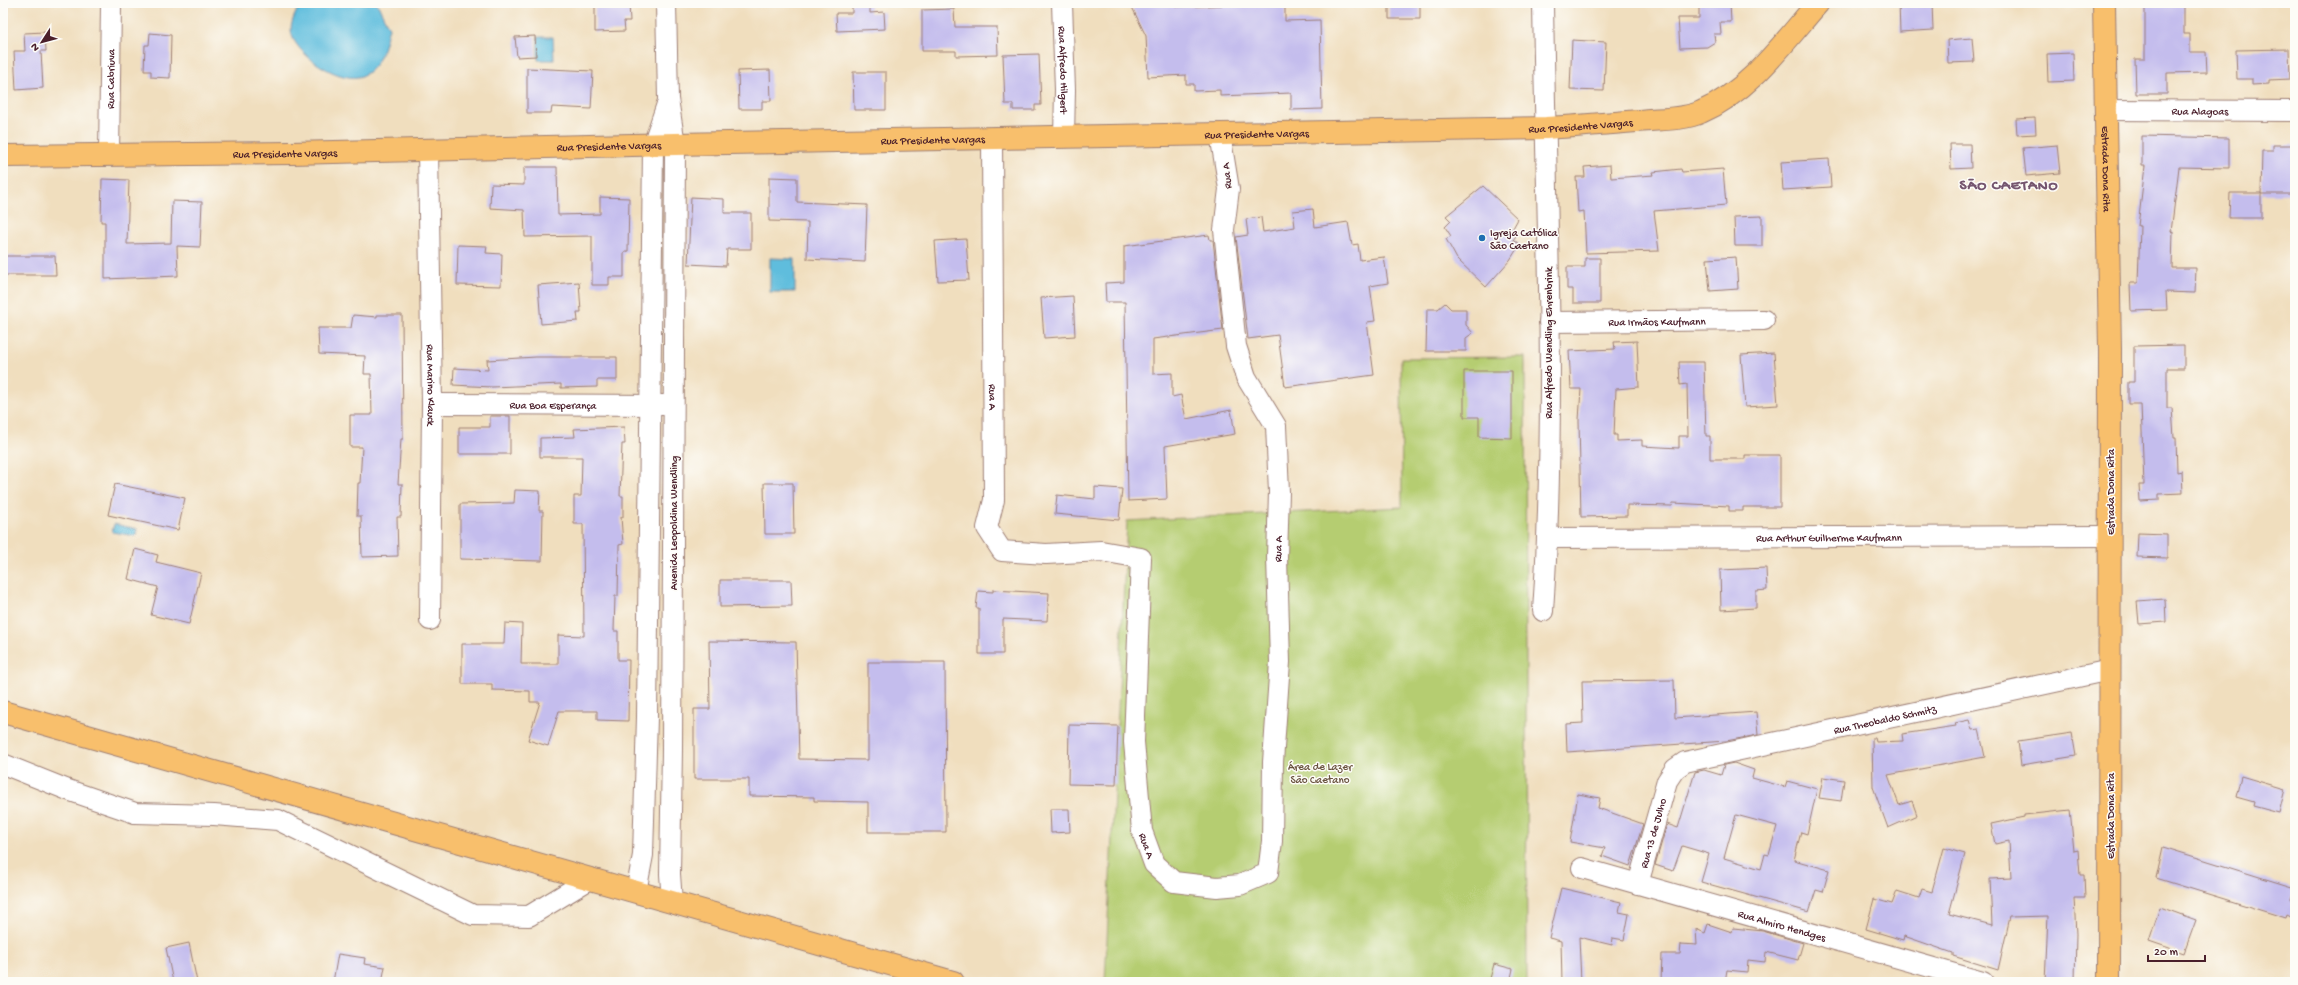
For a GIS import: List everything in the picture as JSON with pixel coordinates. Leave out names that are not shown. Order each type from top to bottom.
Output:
[{"type":"main road","name":"Rua Presidente Vargas","points":[[3,156],[428,150],[1546,128],[1668,118],[1700,113],[1732,93],[1765,64],[1818,3]]},
{"type":"main road","name":"Estrada Dona Rita","points":[[2104,3],[2110,350],[2109,982]]},
{"type":"main road","points":[[3,712],[953,982]]},
{"type":"street","name":"Rua Cabriuva","points":[[109,155],[112,3]]},
{"type":"street","points":[[636,892],[643,855],[645,796],[653,145],[668,99],[666,3]]},
{"type":"street","name":"Rua Alfredo Hilgert","points":[[1062,3],[1065,90],[1064,137]]},
{"type":"street","name":"Rua Alfredo Wendling Ehrenbrink","points":[[1543,3],[1549,322],[1548,538],[1543,611]]},
{"type":"street","name":"Avenida Leopoldina Wendling","points":[[668,99],[675,144],[675,405],[670,874],[672,902]]},
{"type":"street","name":"Rua Alagoas","points":[[2105,110],[2295,111]]},
{"type":"street","name":"Rua A","points":[[992,138],[994,500],[987,528],[1002,551],[1046,554],[1101,551],[1141,558],[1134,742],[1142,831],[1154,864],[1174,882],[1216,887],[1240,885],[1268,873],[1272,841],[1273,762],[1280,662],[1277,557],[1279,492],[1276,426],[1246,377],[1236,346],[1224,230],[1229,189],[1220,134]]},
{"type":"street","name":"Rua Marino Klauck","points":[[428,150],[432,404],[430,620]]},
{"type":"street","name":"Rua Irmãos Kaufmann","points":[[1549,322],[1764,320]]},
{"type":"street","name":"Rua Boa Esperança","points":[[432,404],[675,405]]},
{"type":"street","name":"Rua Arthur Guilherme Kaufmann","points":[[1548,538],[2110,536]]},
{"type":"street","name":"Rua Theobaldo Schmitz","points":[[1667,781],[1675,769],[1685,762],[2110,670]]},
{"type":"street","points":[[3,764],[68,790],[135,813],[214,815],[278,820],[473,915],[529,916],[590,879]]},
{"type":"street","name":"Rua 13 de Julho","points":[[1638,884],[1667,781]]},
{"type":"street","name":"Rua Almiro Hendges","points":[[1582,868],[1983,982]]},
{"type":"green space","name":"Área de Lazer São Caetano","points":[[1525,357],[1527,982],[1105,982],[1127,521],[1402,507],[1401,358]]},
{"type":"water","points":[[300,3],[377,3],[389,28],[381,54],[370,71],[364,75],[355,77],[344,76],[331,72],[308,57],[299,48],[293,38],[291,29],[293,19]]},
{"type":"water","points":[[538,37],[553,37],[554,60],[538,60]]},
{"type":"water","points":[[770,258],[795,259],[795,292],[770,292]]},
{"type":"water","points":[[114,524],[137,529],[136,536],[112,532]]},
{"type":"building","points":[[595,3],[629,3],[630,21],[624,21],[625,31],[595,32]]},
{"type":"building","points":[[852,3],[870,3],[870,13],[884,12],[885,29],[837,31],[836,13],[852,13]]},
{"type":"building","points":[[1130,3],[1173,3],[1175,7],[1285,3],[1285,21],[1320,20],[1322,109],[1291,110],[1291,93],[1220,96],[1220,90],[1194,91],[1194,84],[1186,84],[1186,75],[1148,77],[1146,36]]},
{"type":"building","points":[[1389,3],[1420,3],[1420,19],[1389,19]]},
{"type":"building","points":[[1699,3],[1730,3],[1731,22],[1720,22],[1721,34],[1714,34],[1715,42],[1707,47],[1680,48],[1678,18],[1699,18]]},
{"type":"building","points":[[1899,3],[1932,3],[1933,30],[1900,32]]},
{"type":"building","points":[[2145,3],[2184,3],[2184,34],[2190,34],[2190,52],[2206,52],[2207,72],[2167,73],[2167,94],[2136,94],[2135,59],[2145,59]]},
{"type":"building","points":[[954,9],[955,27],[997,27],[998,55],[956,56],[956,51],[922,51],[922,10]]},
{"type":"building","points":[[45,32],[46,51],[41,51],[43,88],[16,90],[14,51],[25,51],[24,33]]},
{"type":"building","points":[[150,33],[171,35],[170,78],[151,77],[151,71],[144,71],[145,45],[149,45]]},
{"type":"building","points":[[535,36],[536,56],[517,57],[515,37]]},
{"type":"building","points":[[1972,38],[1974,62],[1948,63],[1947,40]]},
{"type":"building","points":[[1572,40],[1606,42],[1604,91],[1570,90]]},
{"type":"building","points":[[2289,49],[2290,79],[2269,80],[2269,84],[2252,85],[2252,79],[2237,79],[2236,50]]},
{"type":"building","points":[[2073,53],[2074,81],[2048,82],[2047,54]]},
{"type":"building","points":[[1039,54],[1041,105],[1035,105],[1035,110],[1013,110],[1013,104],[1005,104],[1003,55]]},
{"type":"building","points":[[527,68],[593,71],[591,109],[552,107],[551,113],[527,113]]},
{"type":"building","points":[[770,70],[771,101],[762,101],[762,109],[739,109],[738,71]]},
{"type":"building","points":[[853,72],[886,72],[886,110],[854,110]]},
{"type":"building","points":[[2035,118],[2036,134],[2017,135],[2016,119]]},
{"type":"building","points":[[2142,136],[2229,138],[2229,168],[2179,167],[2171,232],[2173,231],[2172,268],[2196,268],[2195,293],[2166,292],[2167,310],[2131,311],[2130,283],[2138,283],[2140,226],[2138,226],[2145,166],[2142,166]]},
{"type":"building","points":[[1950,144],[1970,144],[1971,168],[1951,169]]},
{"type":"building","points":[[2057,145],[2060,173],[2026,176],[2023,148]]},
{"type":"building","points":[[2273,145],[2294,145],[2295,194],[2261,194],[2262,151],[2273,151]]},
{"type":"building","points":[[1829,159],[1831,187],[1783,190],[1781,162]]},
{"type":"building","points":[[1610,165],[1611,178],[1654,175],[1653,172],[1681,169],[1682,172],[1723,169],[1726,205],[1654,211],[1659,251],[1586,253],[1584,211],[1578,212],[1576,177],[1585,177],[1584,167]]},
{"type":"building","points":[[524,167],[557,167],[558,215],[600,214],[600,197],[629,198],[628,252],[624,252],[624,277],[609,277],[609,285],[592,285],[592,236],[525,237],[524,210],[490,208],[491,184],[524,185]]},
{"type":"building","points":[[769,177],[797,178],[797,202],[867,205],[865,262],[807,259],[808,222],[769,221]]},
{"type":"building","points":[[102,179],[129,180],[127,244],[171,243],[172,201],[202,202],[200,247],[177,246],[178,276],[105,279],[105,222],[101,222]]},
{"type":"building","name":"Igreja Católica São Caetano","points":[[1483,186],[1518,219],[1513,228],[1518,233],[1513,240],[1520,244],[1510,260],[1486,287],[1457,259],[1446,239],[1451,236],[1445,227],[1451,221],[1446,216]]},
{"type":"building","points":[[2230,193],[2261,193],[2261,218],[2229,218]]},
{"type":"building","points":[[691,197],[724,199],[724,213],[751,213],[751,249],[727,249],[726,266],[688,264]]},
{"type":"building","points":[[1313,209],[1315,227],[1348,222],[1352,245],[1358,244],[1360,260],[1384,257],[1388,283],[1370,286],[1375,321],[1367,322],[1374,375],[1285,387],[1278,335],[1248,339],[1236,237],[1248,235],[1246,219],[1261,217],[1263,232],[1295,227],[1293,211]]},
{"type":"building","points":[[1762,216],[1762,246],[1735,246],[1734,217]]},
{"type":"building","points":[[1209,235],[1210,240],[1213,240],[1223,330],[1153,339],[1153,374],[1172,373],[1172,397],[1181,395],[1186,419],[1231,410],[1235,434],[1165,446],[1167,499],[1128,501],[1125,302],[1106,302],[1105,283],[1124,282],[1124,246]]},
{"type":"building","points":[[966,239],[969,280],[938,281],[935,241]]},
{"type":"building","points":[[458,245],[487,246],[486,253],[502,254],[501,286],[457,285]]},
{"type":"building","points":[[3,256],[55,256],[56,275],[3,275]]},
{"type":"building","points":[[1736,257],[1738,289],[1710,291],[1707,259]]},
{"type":"building","points":[[1585,258],[1600,258],[1600,303],[1573,303],[1573,289],[1567,289],[1567,267],[1585,267]]},
{"type":"building","points":[[579,282],[581,312],[577,312],[578,321],[541,324],[538,285]]},
{"type":"building","points":[[1073,296],[1075,336],[1044,338],[1041,298]]},
{"type":"building","points":[[1445,303],[1451,309],[1466,309],[1466,325],[1473,333],[1466,338],[1466,351],[1426,351],[1427,309],[1438,309]]},
{"type":"building","points":[[353,315],[377,317],[377,315],[402,315],[403,439],[401,439],[398,484],[402,484],[401,517],[397,517],[398,556],[362,557],[361,516],[357,516],[358,483],[360,483],[362,447],[350,447],[350,415],[372,415],[371,374],[364,374],[365,356],[319,354],[318,328],[351,328]]},
{"type":"building","points":[[1637,341],[1639,387],[1616,389],[1614,435],[1617,435],[1617,441],[1642,440],[1642,446],[1679,448],[1679,436],[1688,436],[1687,384],[1680,385],[1679,362],[1704,362],[1706,436],[1710,436],[1710,459],[1745,459],[1745,455],[1780,455],[1780,507],[1743,507],[1743,511],[1729,511],[1729,506],[1673,503],[1672,506],[1627,505],[1627,516],[1581,517],[1579,420],[1581,389],[1571,389],[1569,351],[1615,349],[1614,342]]},
{"type":"building","points":[[2184,345],[2184,368],[2167,368],[2167,408],[2172,408],[2174,438],[2176,438],[2177,472],[2182,471],[2183,493],[2159,494],[2159,500],[2140,501],[2139,485],[2144,485],[2141,404],[2128,404],[2128,382],[2134,382],[2134,346]]},
{"type":"building","points":[[1774,353],[1778,405],[1745,407],[1741,355]]},
{"type":"building","points":[[536,357],[617,357],[617,380],[597,380],[597,387],[561,388],[561,384],[492,387],[453,385],[454,368],[488,370],[487,360]]},
{"type":"building","points":[[1464,371],[1512,371],[1512,438],[1479,437],[1479,417],[1464,417]]},
{"type":"building","points":[[490,416],[510,416],[510,454],[459,454],[459,427],[490,427]]},
{"type":"building","points":[[624,427],[625,444],[622,444],[620,496],[623,496],[623,517],[621,517],[623,544],[619,545],[618,596],[615,596],[614,631],[618,631],[618,660],[629,660],[628,721],[597,720],[597,711],[559,711],[548,746],[528,740],[540,702],[530,702],[530,691],[492,690],[492,684],[462,684],[462,644],[504,644],[505,623],[522,624],[521,664],[558,664],[558,635],[584,636],[583,524],[574,524],[574,496],[581,496],[582,457],[540,457],[540,438],[575,437],[574,429]]},
{"type":"building","points":[[764,483],[793,483],[794,534],[765,534]]},
{"type":"building","points":[[115,484],[185,498],[178,530],[108,515]]},
{"type":"building","points":[[1095,487],[1122,489],[1119,520],[1055,514],[1057,495],[1095,499]]},
{"type":"building","points":[[515,490],[540,491],[539,511],[543,511],[542,561],[460,559],[460,504],[514,503]]},
{"type":"building","points":[[2138,533],[2167,534],[2167,558],[2137,557]]},
{"type":"building","points":[[135,549],[158,555],[156,562],[201,573],[189,624],[151,615],[158,587],[128,579]]},
{"type":"building","points":[[1766,568],[1767,590],[1756,591],[1756,608],[1721,610],[1720,570]]},
{"type":"building","points":[[720,580],[791,580],[792,606],[720,607]]},
{"type":"building","points":[[993,590],[1049,593],[1047,621],[1003,619],[1003,654],[979,654],[979,608],[976,608],[978,591],[993,592]]},
{"type":"building","points":[[2165,599],[2166,622],[2139,624],[2137,601]]},
{"type":"building","points":[[709,641],[796,642],[799,759],[868,760],[868,662],[945,662],[946,832],[868,832],[868,802],[814,801],[814,797],[749,796],[749,779],[694,779],[694,709],[710,709]]},
{"type":"building","points":[[1674,680],[1675,718],[1756,712],[1758,735],[1726,741],[1567,752],[1566,724],[1583,723],[1582,681]]},
{"type":"building","points":[[1969,720],[1972,730],[1979,729],[1985,757],[1888,775],[1899,805],[1912,801],[1917,815],[1888,828],[1873,787],[1872,738],[1875,738],[1876,742],[1903,741],[1902,734],[1956,726],[1955,723]]},
{"type":"building","points":[[1069,725],[1118,726],[1116,785],[1068,784]]},
{"type":"building","points":[[2072,733],[2076,756],[2021,765],[2018,741]]},
{"type":"building","points":[[1734,763],[1754,770],[1752,778],[1785,787],[1787,781],[1817,789],[1807,834],[1801,832],[1794,860],[1829,870],[1823,892],[1816,890],[1809,912],[1701,882],[1709,854],[1682,846],[1673,871],[1655,865],[1667,824],[1678,828],[1695,772],[1704,770],[1721,775],[1724,765]],"holes":[[[1736,815],[1777,826],[1769,855],[1765,854],[1761,869],[1724,858]]]},
{"type":"building","points":[[2241,776],[2285,789],[2279,813],[2253,806],[2254,802],[2236,797]]},
{"type":"building","points":[[1823,777],[1844,780],[1841,801],[1819,798]]},
{"type":"building","points":[[1578,794],[1600,798],[1598,808],[1643,824],[1630,866],[1602,856],[1605,848],[1570,842]]},
{"type":"building","points":[[1050,809],[1069,809],[1070,832],[1051,833]]},
{"type":"building","points":[[2070,810],[2074,851],[2078,850],[2080,875],[2084,875],[2085,898],[2074,898],[2076,934],[2075,982],[2045,982],[2048,916],[2010,917],[1998,970],[1953,956],[1953,953],[1904,936],[1903,940],[1866,929],[1874,899],[1892,904],[1897,891],[1919,898],[1922,889],[1932,892],[1944,848],[1965,854],[1949,914],[1992,925],[1990,879],[2011,878],[2009,841],[1995,844],[1991,824],[2024,817],[2024,815]]},
{"type":"building","points":[[2163,847],[2295,888],[2291,899],[2295,901],[2295,919],[2287,915],[2286,918],[2156,878]]},
{"type":"building","points":[[1561,888],[1621,902],[1619,912],[1629,914],[1624,940],[1613,938],[1612,945],[1579,937],[1581,982],[1562,982],[1561,941],[1549,938]]},
{"type":"building","points":[[2160,907],[2196,920],[2184,953],[2149,941]]},
{"type":"building","points":[[1708,924],[1732,932],[1733,928],[1763,931],[1803,943],[1798,960],[1766,952],[1765,962],[1748,960],[1747,972],[1727,970],[1725,982],[1661,982],[1662,954],[1680,954],[1681,944],[1697,945],[1696,929],[1705,933]]},
{"type":"building","points":[[189,943],[197,982],[173,982],[166,948]]},
{"type":"building","points":[[338,954],[365,958],[364,964],[385,967],[382,982],[333,982]]},
{"type":"building","points":[[1494,964],[1513,969],[1510,982],[1489,982]]},
{"type":"place","name":"Igreja Católica São Caetano","points":[[1482,238]]},
{"type":"district","name":"SÃO CAETANO","points":[[2009,184]]}]
